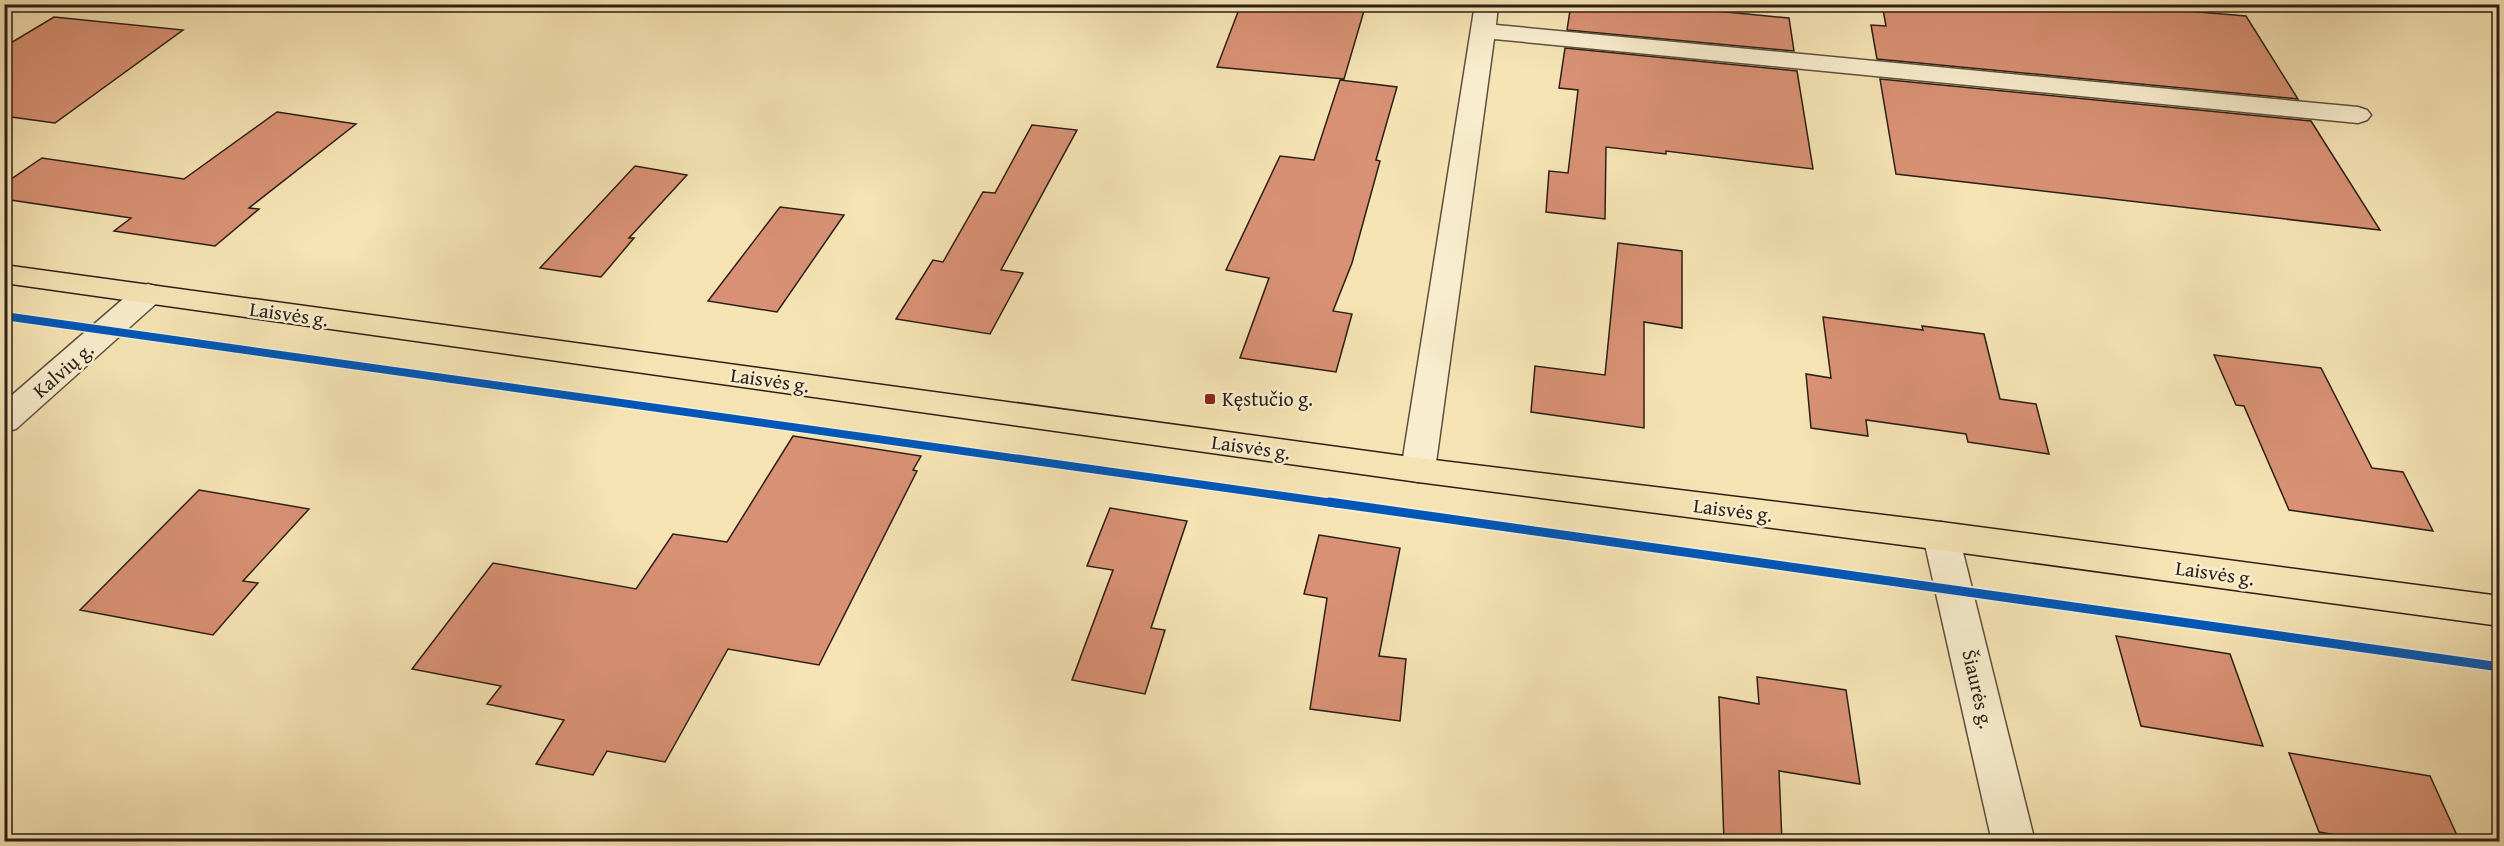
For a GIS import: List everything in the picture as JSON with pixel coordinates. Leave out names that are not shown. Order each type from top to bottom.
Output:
[{"type":"main road","name":"Laisvės g.","points":[[4,274],[1418,470],[2499,610]]},
{"type":"street","points":[[1418,470],[1485,18],[2358,115]]},
{"type":"street","name":"Kalvių g.","points":[[4,421],[148,294]]},
{"type":"street","name":"Šiaurės g.","points":[[1941,536],[2014,842]]},
{"type":"building","points":[[1241,4],[1366,4],[1344,79],[1217,67]]},
{"type":"building","points":[[1571,4],[1644,4],[1789,18],[1794,51],[1567,30]]},
{"type":"building","points":[[1882,4],[2103,4],[2246,16],[2298,99],[1877,59],[1871,25],[1886,26]]},
{"type":"building","points":[[54,17],[183,30],[55,123],[4,116],[4,47]]},
{"type":"building","points":[[1565,48],[1797,71],[1813,169],[1666,151],[1666,154],[1606,147],[1605,219],[1546,212],[1549,171],[1568,173],[1578,90],[1559,88]]},
{"type":"building","points":[[1880,79],[2311,121],[2380,230],[1896,174]]},
{"type":"building","points":[[1340,80],[1397,87],[1376,160],[1380,161],[1352,263],[1333,311],[1352,314],[1336,372],[1240,358],[1269,278],[1226,270],[1280,156],[1314,160]]},
{"type":"building","points":[[277,112],[356,124],[249,208],[259,209],[215,246],[114,231],[131,218],[4,199],[4,184],[42,158],[184,179]]},
{"type":"building","points":[[1032,125],[1077,130],[1001,270],[1023,273],[990,334],[896,319],[933,260],[943,262],[983,192],[995,193]]},
{"type":"building","points":[[635,166],[687,175],[629,238],[634,238],[601,277],[540,268]]},
{"type":"building","points":[[780,207],[844,215],[777,312],[708,301]]},
{"type":"building","points":[[1618,243],[1682,251],[1682,328],[1644,322],[1644,428],[1531,412],[1535,366],[1605,375]]},
{"type":"building","points":[[1823,317],[1923,330],[1922,326],[1984,334],[2000,399],[2036,404],[2049,454],[1968,442],[1966,434],[1866,420],[1868,436],[1811,428],[1806,374],[1831,378]]},
{"type":"building","points":[[2214,355],[2321,368],[2372,468],[2403,472],[2433,531],[2289,510],[2244,406],[2236,405]]},
{"type":"building","points":[[793,436],[921,456],[913,470],[917,471],[819,665],[728,649],[665,762],[607,751],[593,775],[536,764],[564,720],[487,704],[501,686],[412,669],[493,563],[636,589],[673,534],[727,542]]},
{"type":"building","points":[[199,490],[309,509],[243,581],[258,583],[213,635],[80,610]]},
{"type":"building","points":[[1110,508],[1187,521],[1151,628],[1165,630],[1145,694],[1072,680],[1113,570],[1087,566]]},
{"type":"building","points":[[1319,535],[1400,548],[1379,656],[1406,659],[1400,721],[1310,709],[1327,598],[1304,594]]},
{"type":"building","points":[[2116,636],[2230,654],[2263,746],[2141,726]]},
{"type":"building","points":[[1757,677],[1846,690],[1860,784],[1779,771],[1782,842],[1724,842],[1719,697],[1759,704]]},
{"type":"building","points":[[2289,753],[2430,776],[2460,842],[2377,842],[2319,832]]},
{"type":"cycle path","points":[[4,316],[2500,667]]},
{"type":"place","name":"Kęstučio g.","points":[[1210,399]]}]
